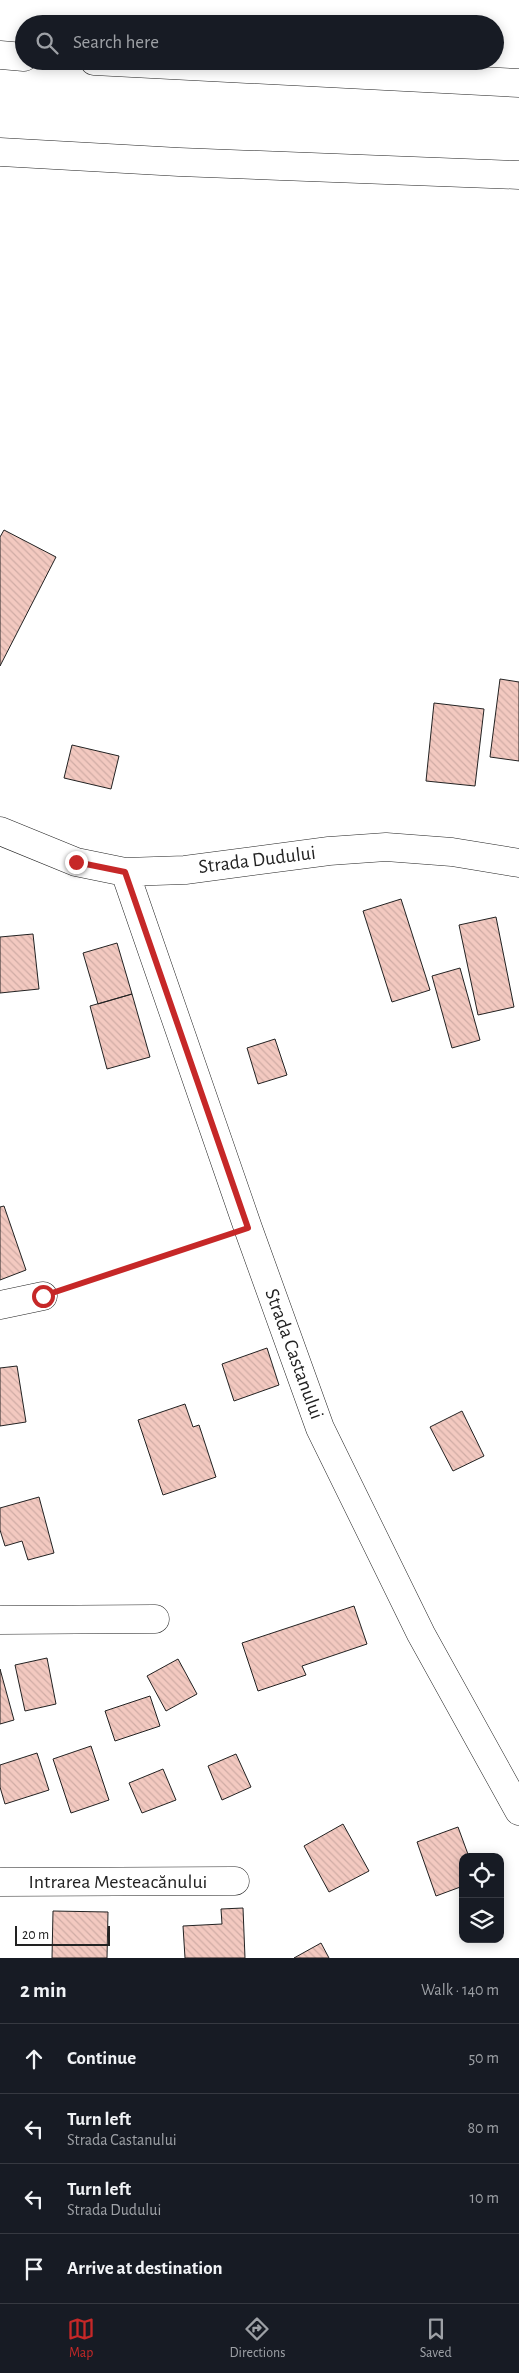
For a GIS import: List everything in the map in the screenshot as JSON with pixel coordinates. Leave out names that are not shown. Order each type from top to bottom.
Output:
[{"type":"main road","points":[[0,55],[15,56]]},
{"type":"main road","points":[[268,70],[519,83]]},
{"type":"main road","points":[[0,152],[519,176]]},
{"type":"main road","name":"Strada Dudului","points":[[0,831],[76,862],[125,872],[185,870],[329,851],[386,847],[452,852],[519,864]]},
{"type":"main road","name":"Strada Castanului","points":[[125,872],[248,1228],[320,1428],[421,1634],[519,1811]]},
{"type":"main road","points":[[0,1305],[43,1296]]},
{"type":"main road","points":[[0,1620],[154,1619]]},
{"type":"main road","name":"Intrarea Mesteacănului","points":[[0,1882],[236,1881]]},
{"type":"path","points":[[43,1296],[248,1228]]},
{"type":"building","points":[[4,530],[56,557],[0,666],[0,537]]},
{"type":"building","points":[[500,679],[519,682],[519,761],[490,757]]},
{"type":"building","points":[[434,703],[484,709],[475,786],[426,781]]},
{"type":"building","points":[[72,745],[119,756],[111,789],[64,778]]},
{"type":"building","points":[[401,899],[430,990],[392,1002],[363,911]]},
{"type":"building","points":[[496,917],[514,1007],[478,1015],[459,925]]},
{"type":"building","points":[[33,934],[39,989],[0,993],[0,937]]},
{"type":"building","points":[[117,943],[132,994],[98,1004],[83,953]]},
{"type":"building","points":[[460,968],[480,1040],[452,1048],[432,976]]},
{"type":"building","points":[[132,994],[150,1057],[107,1069],[90,1006]]},
{"type":"building","points":[[275,1039],[287,1075],[258,1084],[247,1048]]},
{"type":"building","points":[[4,1206],[26,1270],[0,1280],[0,1207]]},
{"type":"building","points":[[267,1348],[279,1385],[234,1401],[222,1364]]},
{"type":"building","points":[[17,1366],[26,1422],[0,1426],[0,1368]]},
{"type":"building","points":[[185,1404],[193,1427],[199,1425],[216,1477],[163,1495],[138,1420]]},
{"type":"building","points":[[462,1411],[484,1456],[453,1471],[430,1427]]},
{"type":"building","points":[[39,1497],[54,1553],[28,1560],[22,1541],[5,1546],[0,1530],[0,1508]]},
{"type":"building","points":[[354,1606],[367,1644],[302,1666],[306,1675],[258,1691],[242,1643]]},
{"type":"building","points":[[47,1658],[56,1704],[25,1711],[15,1665]]},
{"type":"building","points":[[178,1659],[197,1694],[166,1711],[147,1676]]},
{"type":"building","points":[[0,1669],[14,1720],[0,1724]]},
{"type":"building","points":[[150,1696],[160,1726],[115,1741],[105,1711]]},
{"type":"building","points":[[91,1746],[109,1800],[71,1813],[53,1759]]},
{"type":"building","points":[[37,1753],[49,1790],[5,1804],[0,1787],[0,1765]]},
{"type":"building","points":[[236,1754],[251,1787],[222,1800],[208,1766]]},
{"type":"building","points":[[163,1769],[176,1800],[142,1813],[129,1783]]},
{"type":"building","points":[[343,1824],[369,1871],[329,1892],[304,1846]]},
{"type":"building","points":[[458,1827],[468,1853],[459,1853],[459,1887],[436,1896],[417,1842]]},
{"type":"building","points":[[243,1908],[245,1958],[185,1958],[183,1926],[222,1924],[221,1909]]},
{"type":"building","points":[[53,1911],[108,1912],[107,1958],[52,1958]]},
{"type":"building","points":[[321,1943],[329,1958],[294,1958]]},
{"type":"route","points":[[43,1296],[248,1228],[125,872],[76,862]]}]
